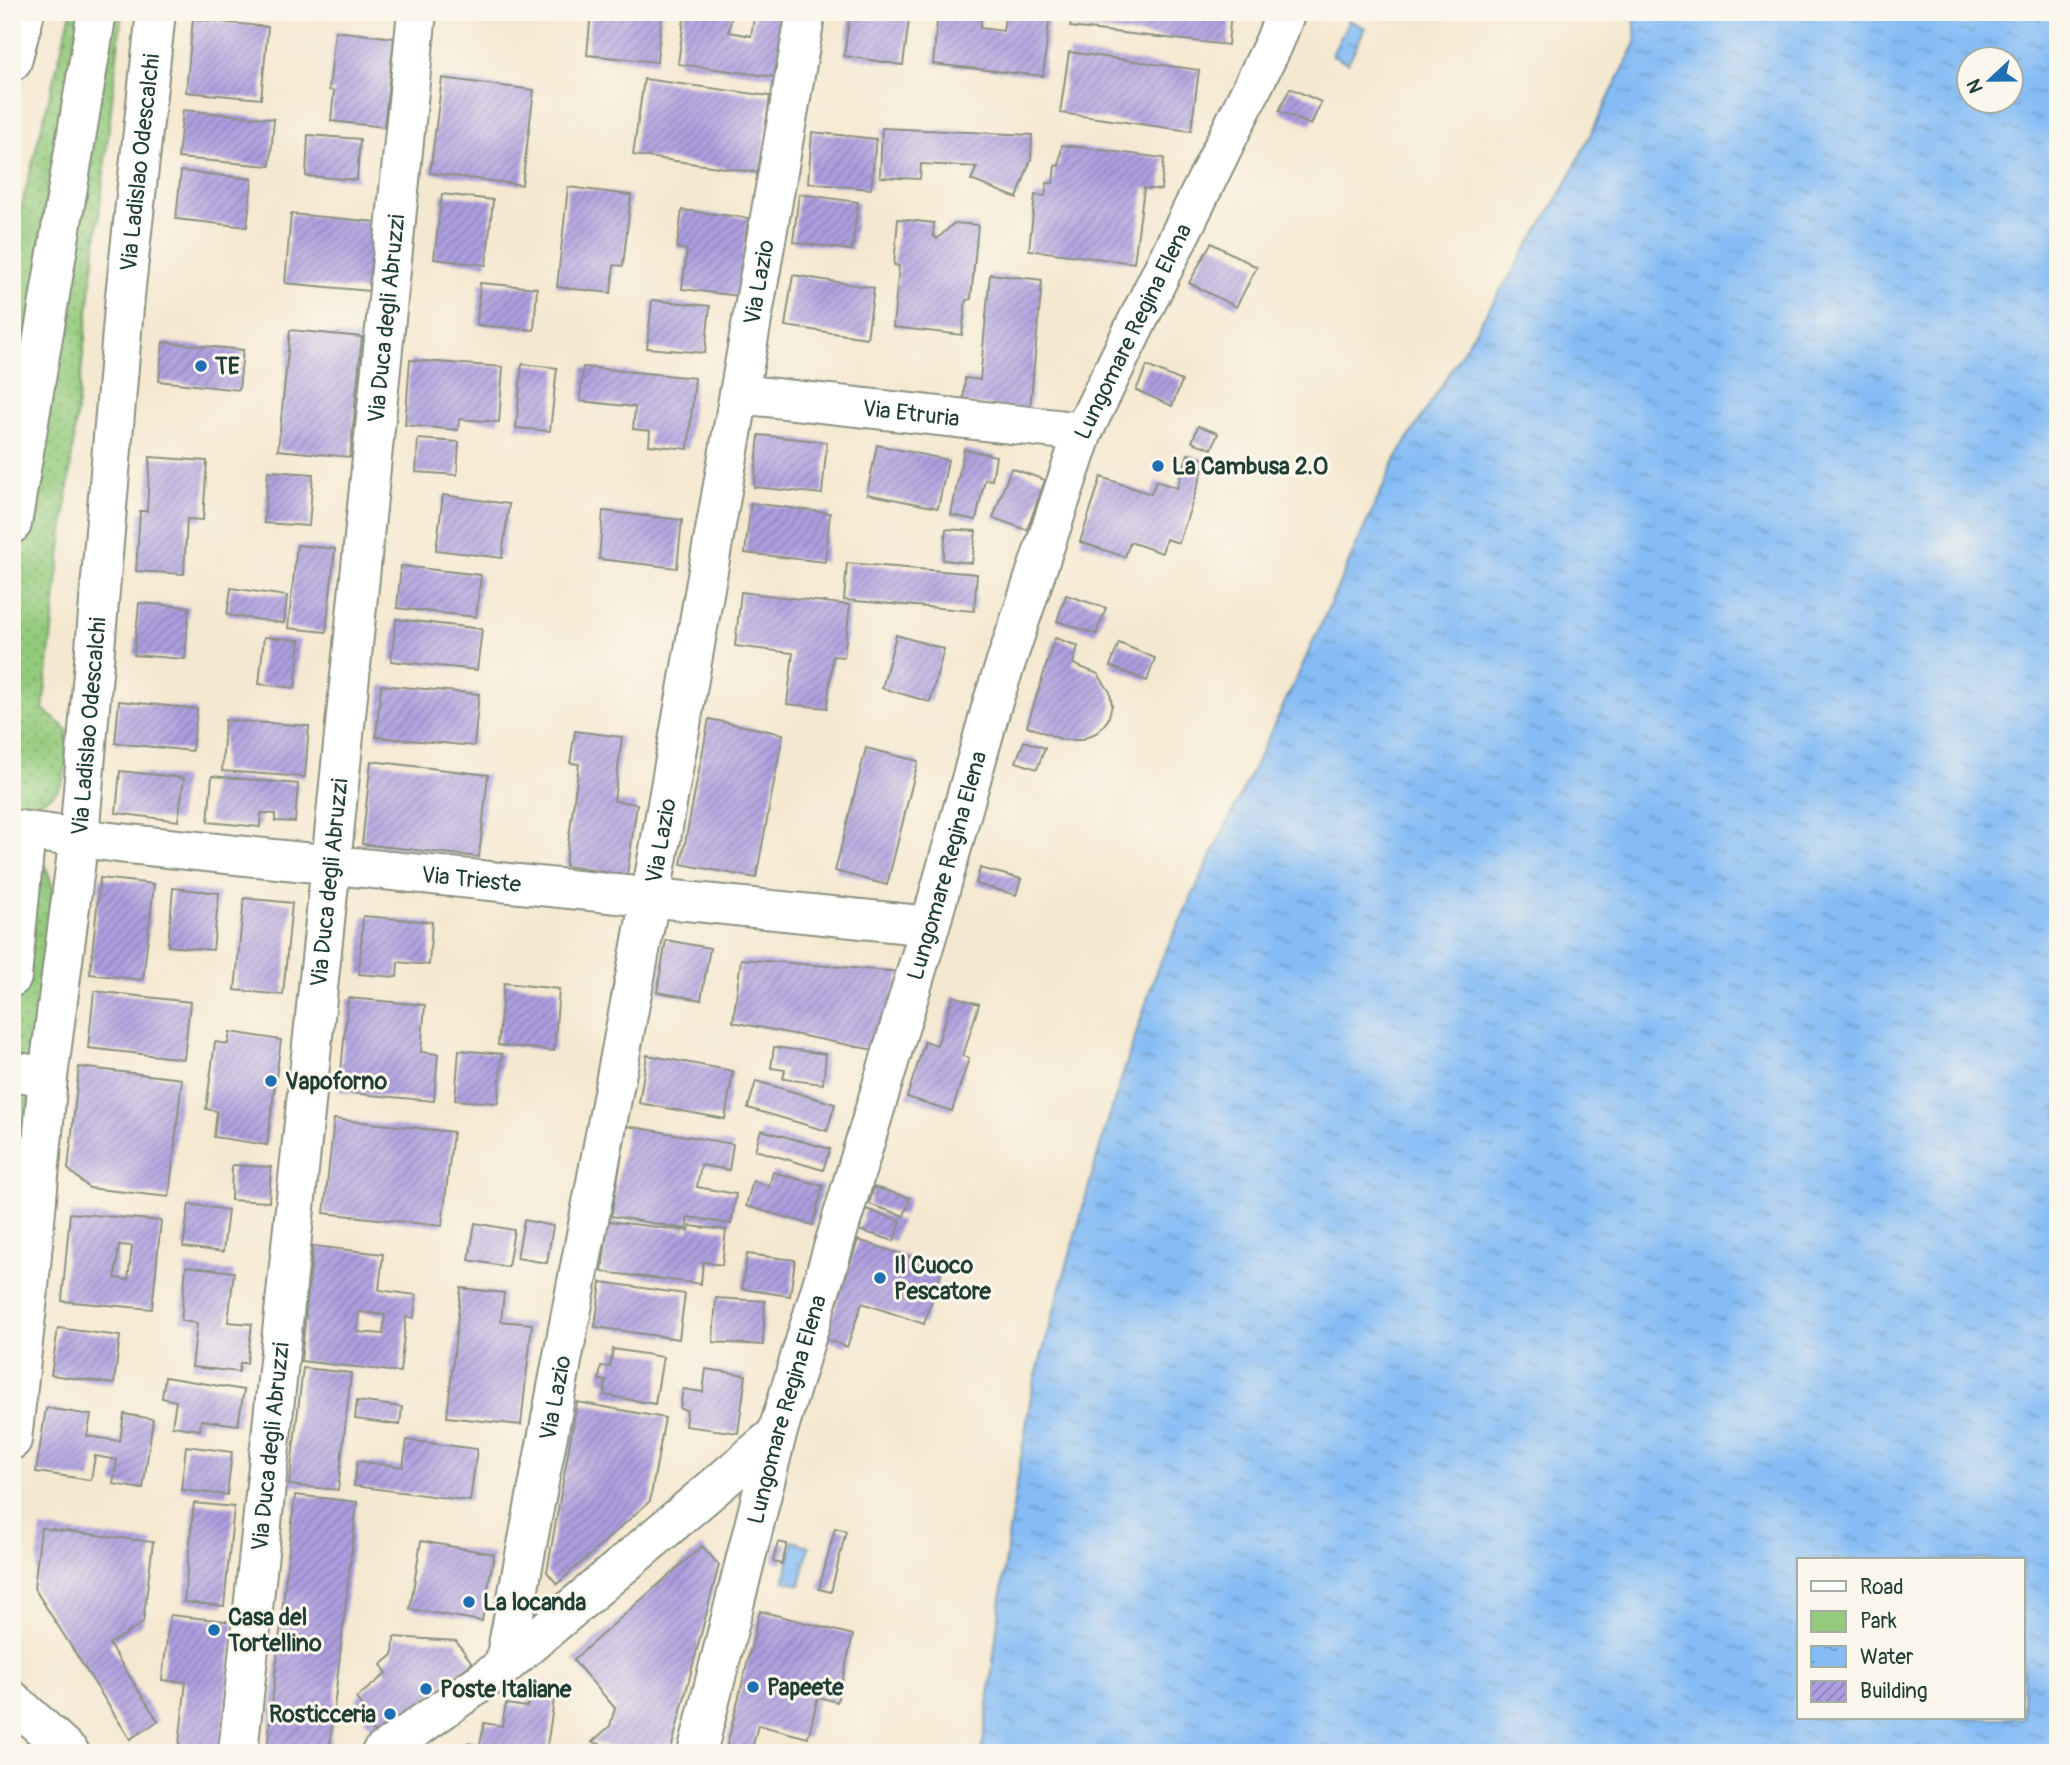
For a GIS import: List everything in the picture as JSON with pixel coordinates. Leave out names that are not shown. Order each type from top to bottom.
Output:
[{"type":"street","points":[[12,61],[25,12]]},
{"type":"street","points":[[12,524],[97,12]]},
{"type":"street","name":"Via Ladislao Odescalchi","points":[[12,1440],[30,1074],[79,837],[125,296],[156,12]]},
{"type":"street","name":"Via Duca degli Abruzzi","points":[[238,1753],[417,12]]},
{"type":"street","name":"Via Lazio","points":[[504,1666],[650,898],[806,12]]},
{"type":"street","name":"Lungomare Regina Elena","points":[[696,1753],[777,1434],[930,926],[993,701],[1083,432],[1274,43],[1286,12]]},
{"type":"street","name":"Via Etruria","points":[[739,394],[1083,432]]},
{"type":"street","points":[[12,977],[19,835]]},
{"type":"street","name":"Via Trieste","points":[[19,835],[79,837],[930,926]]},
{"type":"street","points":[[380,1753],[504,1666],[777,1434]]},
{"type":"street","points":[[12,1700],[70,1753]]},
{"type":"green space","points":[[71,12],[122,12],[43,709],[67,730],[66,768],[60,787],[49,797],[27,805],[12,805],[12,244]]},
{"type":"green space","points":[[12,851],[34,852],[45,864],[53,888],[12,1238]]},
{"type":"water","points":[[1634,12],[2058,12],[2058,1753],[982,1753],[1009,1532],[1032,1390],[1103,1136],[1157,969],[1299,673],[1395,460],[1563,190],[1636,43]]},
{"type":"water","points":[[1349,20],[1365,28],[1348,63],[1332,55]]},
{"type":"water","points":[[793,1541],[809,1546],[800,1585],[784,1581]]},
{"type":"building","points":[[394,12],[394,16],[374,14]]},
{"type":"building","points":[[591,12],[662,12],[657,62],[587,55]]},
{"type":"building","points":[[685,12],[732,12],[729,32],[751,36],[755,12],[792,12],[783,78],[678,64]]},
{"type":"building","points":[[850,12],[910,12],[903,65],[844,56]]},
{"type":"building","points":[[938,12],[982,12],[980,28],[1003,31],[1006,12],[1050,12],[1043,76],[933,64]]},
{"type":"building","points":[[1072,12],[1231,12],[1228,45],[1070,27]]},
{"type":"building","points":[[193,19],[268,27],[261,99],[186,92]]},
{"type":"building","points":[[335,31],[394,38],[384,127],[331,121],[334,91],[329,90]]},
{"type":"building","points":[[1069,52],[1199,70],[1191,131],[1060,113]]},
{"type":"building","points":[[442,78],[534,90],[522,185],[430,173]]},
{"type":"building","points":[[644,79],[770,96],[760,173],[633,155]]},
{"type":"building","points":[[1290,88],[1321,102],[1311,125],[1279,111]]},
{"type":"building","points":[[183,110],[274,119],[270,166],[178,158]]},
{"type":"building","points":[[882,128],[1032,135],[1031,159],[1017,198],[971,180],[977,167],[921,164],[920,179],[880,177]]},
{"type":"building","points":[[812,132],[876,139],[871,189],[808,183]]},
{"type":"building","points":[[308,135],[360,139],[357,180],[306,176]]},
{"type":"building","points":[[1062,145],[1164,158],[1161,190],[1144,188],[1134,263],[1029,250],[1035,195],[1045,196],[1047,183],[1053,183],[1055,165],[1059,166]]},
{"type":"building","points":[[181,171],[252,179],[247,227],[176,219]]},
{"type":"building","points":[[568,187],[631,195],[623,266],[614,265],[611,293],[557,287]]},
{"type":"building","points":[[442,194],[493,200],[486,265],[434,259]]},
{"type":"building","points":[[799,194],[858,202],[852,250],[793,242]]},
{"type":"building","points":[[682,210],[748,218],[739,296],[682,289],[687,250],[677,248]]},
{"type":"building","points":[[291,214],[376,222],[369,291],[285,283]]},
{"type":"building","points":[[898,219],[934,223],[933,235],[937,239],[954,223],[978,225],[971,299],[966,300],[962,335],[893,327],[899,266],[894,265]]},
{"type":"building","points":[[1211,243],[1257,267],[1236,307],[1189,283]]},
{"type":"building","points":[[990,274],[1042,280],[1030,409],[963,403],[965,378],[980,380]]},
{"type":"building","points":[[793,275],[874,288],[867,338],[785,326]]},
{"type":"building","points":[[480,283],[537,288],[534,330],[477,325]]},
{"type":"building","points":[[652,300],[710,306],[705,353],[647,348]]},
{"type":"building","points":[[290,330],[362,337],[350,457],[278,450]]},
{"type":"building","name":"TE","points":[[163,342],[243,350],[239,390],[159,381]]},
{"type":"building","points":[[410,360],[503,367],[499,422],[459,419],[458,430],[405,425]]},
{"type":"building","points":[[522,364],[557,368],[550,431],[516,428]]},
{"type":"building","points":[[1147,366],[1182,381],[1172,406],[1136,390]]},
{"type":"building","points":[[583,367],[695,378],[688,449],[649,445],[650,431],[633,429],[635,407],[580,401]]},
{"type":"building","points":[[1198,426],[1218,433],[1212,449],[1192,442]]},
{"type":"building","points":[[759,435],[827,442],[822,494],[754,487]]},
{"type":"building","points":[[418,439],[459,442],[457,475],[416,472]]},
{"type":"building","points":[[877,445],[948,460],[938,508],[867,494]]},
{"type":"building","points":[[964,449],[996,456],[992,480],[985,479],[976,520],[951,515]]},
{"type":"building","points":[[1188,454],[1206,460],[1179,543],[1166,539],[1162,553],[1130,542],[1125,557],[1080,542],[1101,477],[1151,494],[1156,481],[1177,488]]},
{"type":"building","points":[[150,457],[207,461],[203,520],[187,519],[184,574],[136,571],[140,511],[147,511]]},
{"type":"building","points":[[1011,468],[1045,480],[1027,530],[993,518]]},
{"type":"building","points":[[268,471],[313,474],[309,526],[264,523]]},
{"type":"building","points":[[443,495],[509,504],[502,558],[436,550]]},
{"type":"building","points":[[751,503],[830,513],[825,562],[745,553]]},
{"type":"building","points":[[603,511],[682,520],[677,568],[599,559]]},
{"type":"building","points":[[946,529],[976,531],[972,563],[943,560]]},
{"type":"building","points":[[297,545],[335,549],[326,632],[288,628]]},
{"type":"building","points":[[847,563],[977,574],[974,611],[844,600]]},
{"type":"building","points":[[401,566],[481,575],[476,617],[397,608]]},
{"type":"building","points":[[231,588],[287,596],[284,623],[227,615]]},
{"type":"building","points":[[741,592],[850,605],[844,657],[833,656],[827,708],[787,704],[793,653],[735,646]]},
{"type":"building","points":[[1066,595],[1106,608],[1096,634],[1057,621]]},
{"type":"building","points":[[139,603],[189,607],[185,659],[134,655]]},
{"type":"building","points":[[396,619],[482,629],[477,670],[391,661]]},
{"type":"building","points":[[896,635],[944,649],[930,702],[882,688]]},
{"type":"building","points":[[264,637],[300,640],[295,688],[259,684]]},
{"type":"building","points":[[1055,638],[1078,646],[1073,664],[1098,674],[1110,692],[1112,705],[1108,720],[1098,732],[1081,740],[1063,740],[1027,726]]},
{"type":"building","points":[[1119,643],[1155,658],[1147,681],[1110,666]]},
{"type":"building","points":[[381,685],[479,694],[474,746],[376,737]]},
{"type":"building","points":[[119,701],[197,709],[192,751],[115,743]]},
{"type":"building","points":[[709,719],[783,734],[756,878],[681,864]]},
{"type":"building","points":[[225,720],[309,726],[305,777],[222,771]]},
{"type":"building","points":[[575,731],[622,737],[614,801],[637,804],[627,875],[565,866],[579,764],[570,763]]},
{"type":"building","points":[[1024,741],[1045,748],[1037,769],[1016,762]]},
{"type":"building","points":[[866,748],[918,761],[887,885],[835,871]]},
{"type":"building","points":[[371,761],[488,775],[479,857],[362,844]]},
{"type":"building","points":[[120,771],[184,778],[178,821],[116,813]]},
{"type":"building","points":[[212,776],[298,784],[295,822],[275,821],[275,814],[261,813],[260,827],[208,822]]},
{"type":"building","points":[[980,868],[1021,879],[1016,895],[976,884]]},
{"type":"building","points":[[100,878],[154,884],[143,980],[90,974]]},
{"type":"building","points":[[173,888],[219,893],[213,950],[168,946]]},
{"type":"building","points":[[244,898],[292,903],[283,995],[235,990]]},
{"type":"building","points":[[363,916],[432,922],[429,965],[398,962],[397,977],[359,974]]},
{"type":"building","points":[[666,940],[710,948],[701,1000],[657,992]]},
{"type":"building","points":[[741,959],[901,972],[874,1050],[733,1022]]},
{"type":"building","points":[[504,983],[559,989],[554,1051],[498,1045]]},
{"type":"building","points":[[94,991],[190,1002],[184,1059],[88,1048]]},
{"type":"building","points":[[953,996],[979,1004],[963,1056],[969,1058],[952,1111],[907,1097],[925,1041],[937,1045]]},
{"type":"building","points":[[348,998],[425,1005],[421,1052],[438,1054],[434,1101],[339,1092]]},
{"type":"building","points":[[230,1032],[281,1040],[267,1145],[214,1137],[217,1111],[206,1109],[215,1042],[228,1044]]},
{"type":"building","points":[[774,1047],[826,1054],[823,1084],[783,1079],[785,1070],[771,1068]]},
{"type":"building","points":[[459,1050],[502,1054],[498,1103],[455,1100]]},
{"type":"building","points":[[647,1055],[733,1071],[725,1119],[639,1103]]},
{"type":"building","points":[[79,1067],[182,1079],[169,1197],[89,1188],[68,1169]]},
{"type":"building","points":[[756,1081],[835,1104],[827,1131],[748,1108]]},
{"type":"building","points":[[334,1119],[453,1132],[442,1226],[324,1213]]},
{"type":"building","points":[[627,1126],[733,1144],[729,1170],[701,1165],[697,1187],[736,1194],[731,1224],[688,1217],[686,1229],[611,1216]]},
{"type":"building","points":[[761,1130],[830,1149],[823,1170],[755,1150]]},
{"type":"building","points":[[232,1165],[271,1167],[269,1202],[231,1200]]},
{"type":"building","points":[[773,1172],[823,1186],[813,1225],[746,1206],[753,1181],[769,1186]]},
{"type":"building","points":[[874,1187],[910,1198],[904,1216],[869,1204]]},
{"type":"building","points":[[189,1204],[228,1210],[223,1252],[183,1247]]},
{"type":"building","points":[[866,1209],[901,1221],[894,1241],[859,1230]]},
{"type":"building","points":[[70,1213],[161,1221],[152,1309],[62,1301]],"holes":[[[119,1245],[132,1246],[128,1280],[115,1278]]]},
{"type":"building","points":[[524,1220],[553,1226],[547,1263],[517,1258]]},
{"type":"building","points":[[608,1221],[689,1231],[690,1226],[726,1230],[722,1265],[703,1262],[701,1284],[602,1272]]},
{"type":"building","points":[[475,1223],[514,1230],[508,1267],[469,1260]]},
{"type":"building","points":[[858,1240],[943,1268],[924,1324],[862,1303],[847,1347],[825,1339]]},
{"type":"building","points":[[313,1246],[383,1254],[379,1290],[416,1295],[414,1318],[406,1317],[400,1372],[301,1361]],"holes":[[[359,1312],[385,1315],[383,1334],[357,1332]]]},
{"type":"building","points":[[747,1254],[795,1260],[790,1296],[742,1289]]},
{"type":"building","points":[[186,1266],[234,1272],[228,1322],[252,1324],[247,1363],[240,1363],[239,1372],[192,1367],[197,1323],[181,1321]]},
{"type":"building","points":[[601,1282],[685,1294],[679,1339],[595,1327]]},
{"type":"building","points":[[461,1288],[504,1293],[501,1321],[532,1324],[521,1425],[447,1417]]},
{"type":"building","points":[[716,1298],[765,1301],[763,1345],[713,1342]]},
{"type":"building","points":[[58,1328],[120,1336],[114,1384],[51,1375]]},
{"type":"building","points":[[613,1349],[663,1357],[655,1404],[604,1395],[606,1381],[599,1380],[601,1366],[610,1367]]},
{"type":"building","points":[[303,1368],[351,1373],[338,1490],[289,1485]]},
{"type":"building","points":[[706,1369],[746,1375],[738,1433],[685,1426],[687,1410],[680,1409],[683,1389],[703,1392]]},
{"type":"building","points":[[165,1377],[244,1390],[238,1425],[201,1420],[200,1430],[172,1426],[176,1401],[162,1398]]},
{"type":"building","points":[[357,1401],[402,1407],[400,1425],[355,1419]]},
{"type":"building","points":[[577,1402],[665,1418],[650,1501],[557,1584],[547,1572]]},
{"type":"building","points":[[46,1408],[91,1415],[87,1436],[120,1441],[124,1414],[153,1419],[143,1489],[113,1484],[117,1460],[95,1456],[91,1480],[36,1472]]},
{"type":"building","points":[[407,1440],[477,1449],[470,1501],[354,1486],[357,1461],[403,1467]]},
{"type":"building","points":[[186,1446],[232,1452],[227,1495],[181,1490]]},
{"type":"building","points":[[295,1495],[357,1502],[329,1753],[267,1750]]},
{"type":"building","points":[[194,1503],[234,1507],[224,1606],[184,1602]]},
{"type":"building","points":[[41,1528],[153,1542],[143,1623],[109,1644],[158,1721],[130,1739],[34,1588]]},
{"type":"building","points":[[835,1528],[846,1531],[831,1592],[819,1589]]},
{"type":"building","points":[[421,1541],[494,1554],[482,1621],[410,1609]]},
{"type":"building","points":[[778,1542],[787,1544],[782,1564],[773,1562]]},
{"type":"building","points":[[702,1546],[719,1565],[670,1753],[618,1753],[619,1749],[592,1742],[610,1726],[615,1708],[573,1660]]},
{"type":"building","points":[[760,1611],[853,1635],[837,1702],[818,1697],[808,1738],[758,1725],[751,1753],[725,1753]]},
{"type":"building","points":[[170,1615],[234,1622],[220,1753],[178,1753],[186,1682],[162,1680]]},
{"type":"building","points":[[394,1637],[456,1641],[472,1663],[377,1736],[363,1718],[368,1715],[356,1698],[387,1673],[381,1665],[393,1655]]},
{"type":"building","points":[[530,1689],[555,1693],[546,1753],[465,1753],[467,1743],[480,1745],[484,1723],[502,1726],[506,1704],[527,1707]]},
{"type":"place","name":"TE","points":[[201,366]]},
{"type":"place","name":"La Cambusa 2.0","points":[[1158,466]]},
{"type":"place","name":"Vapoforno","points":[[271,1081]]},
{"type":"place","name":"Il Cuoco Pescatore","points":[[880,1278]]},
{"type":"place","name":"La locanda","points":[[469,1602]]},
{"type":"place","name":"Casa del Tortellino","points":[[214,1630]]},
{"type":"place","name":"Papeete","points":[[753,1687]]},
{"type":"place","name":"Poste Italiane","points":[[426,1689]]},
{"type":"place","name":"Rosticceria","points":[[390,1714]]}]
